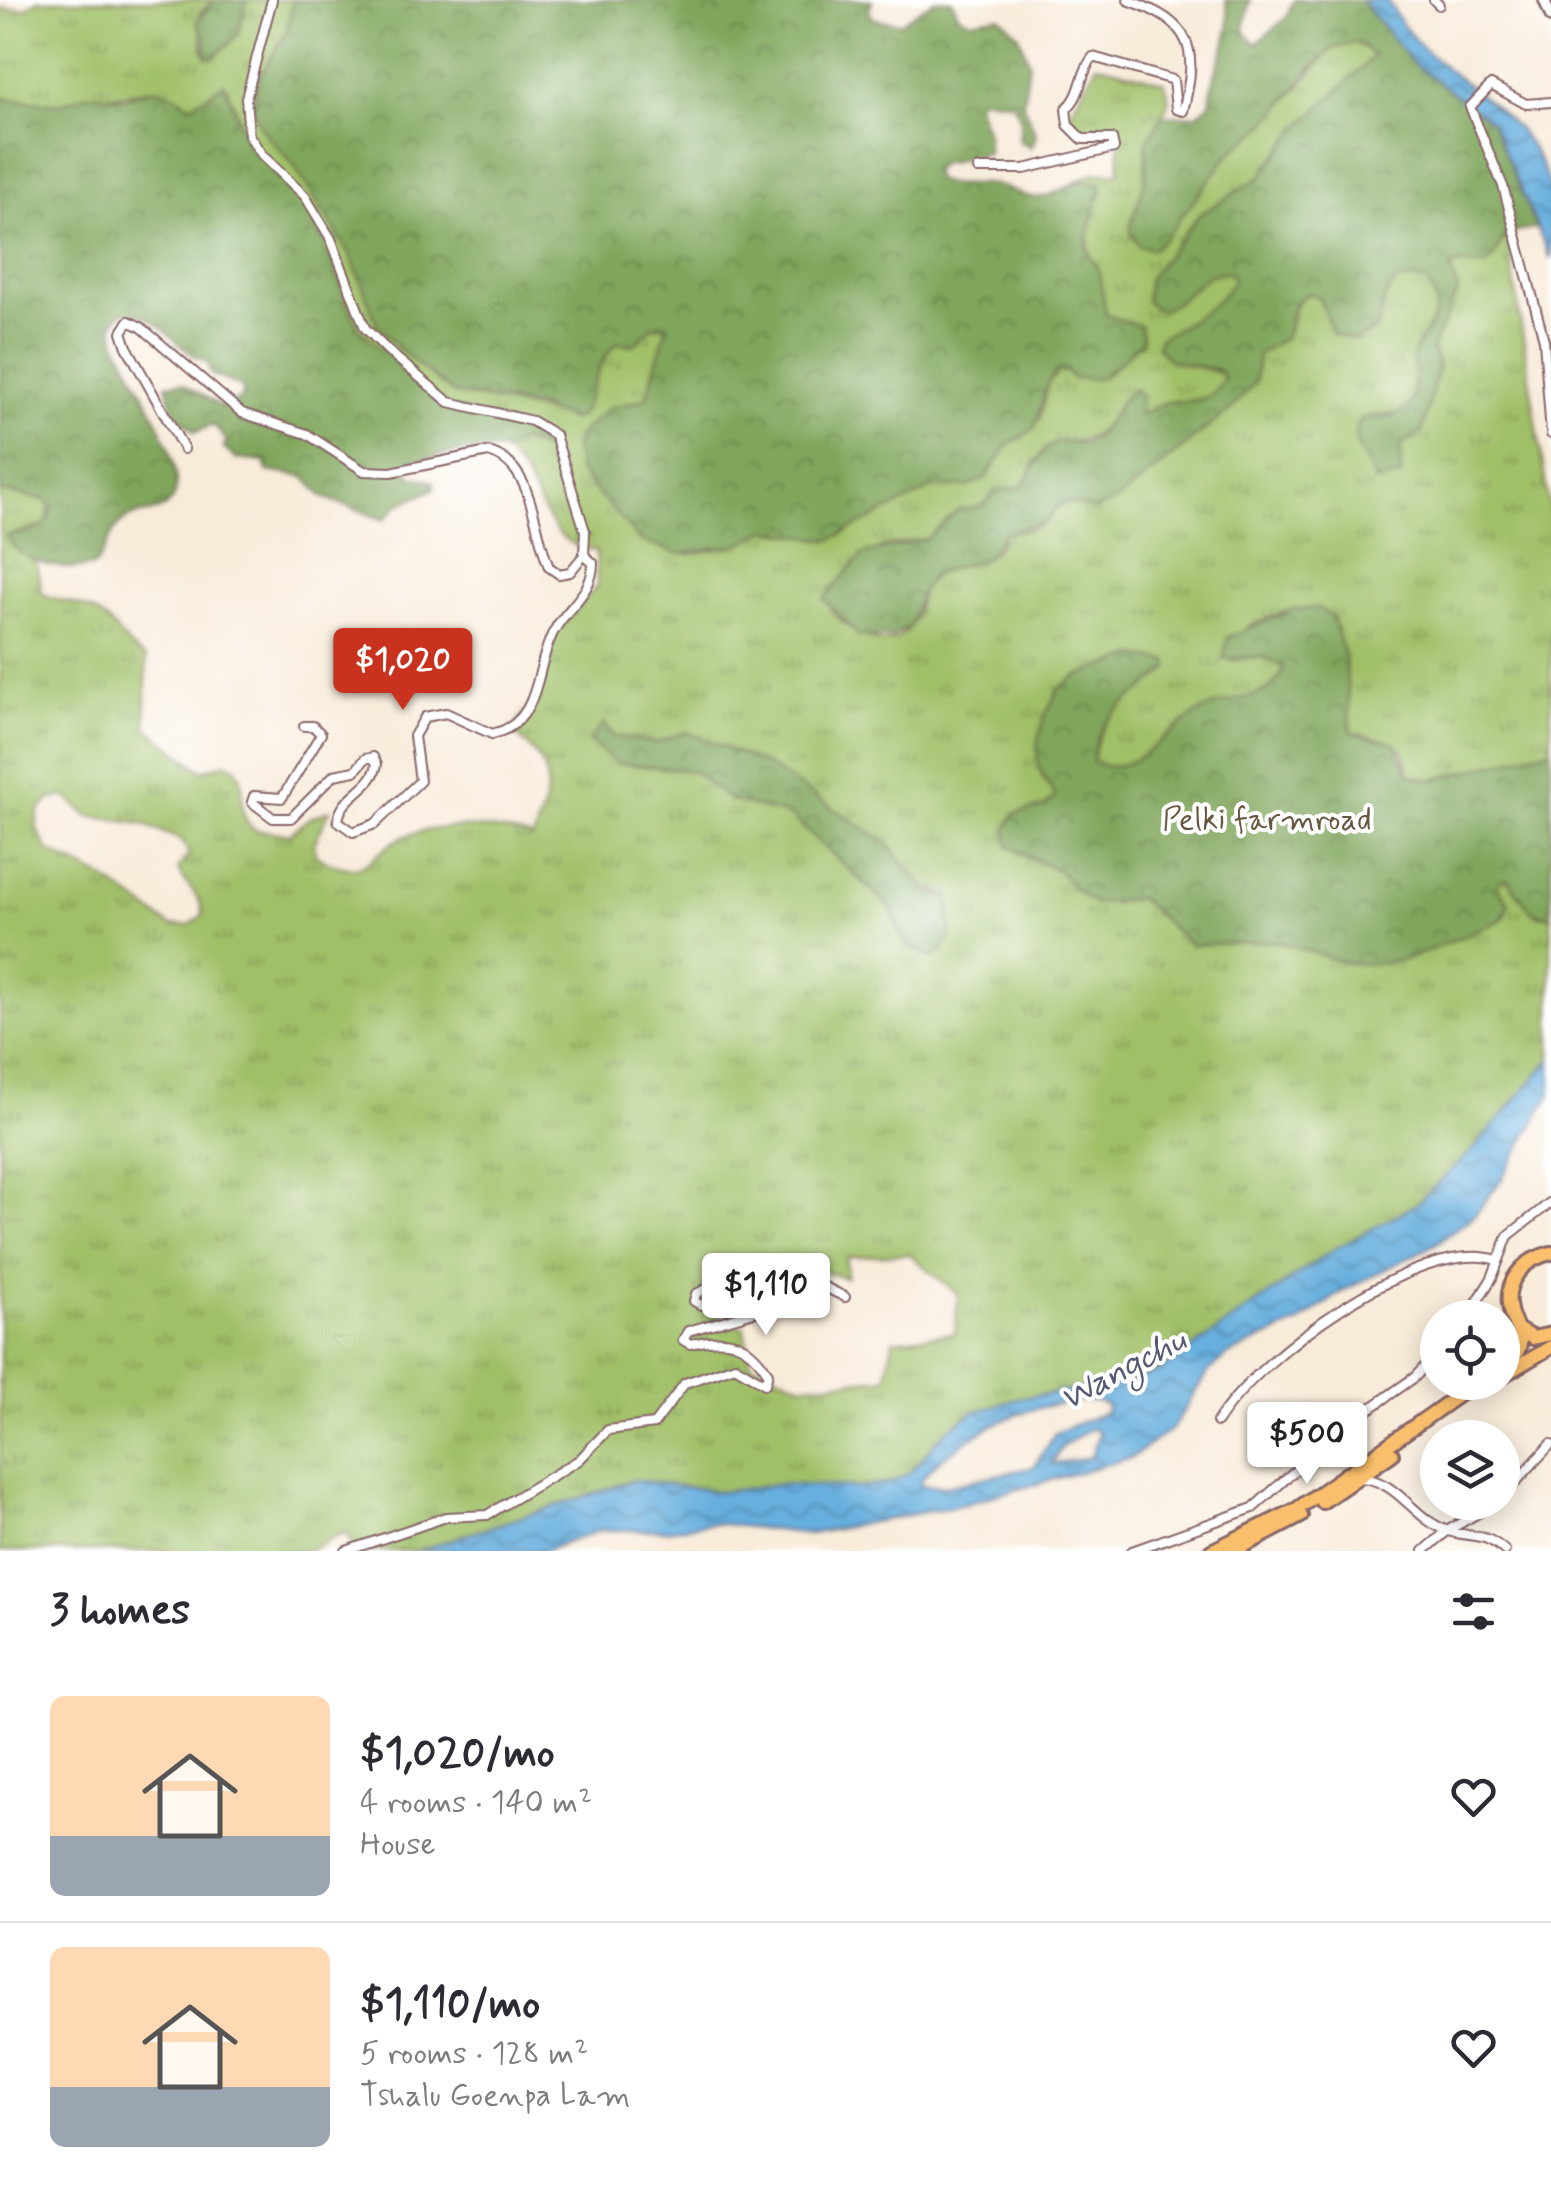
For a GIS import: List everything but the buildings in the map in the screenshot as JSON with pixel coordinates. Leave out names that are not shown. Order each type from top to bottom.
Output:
[{"type":"highway","points":[[1509,1300],[1512,1282],[1523,1266],[1551,1253]]},
{"type":"highway","points":[[1520,1331],[1533,1338],[1551,1336]]},
{"type":"highway","points":[[1520,1354],[1551,1336]]},
{"type":"highway","points":[[1520,1366],[1551,1348]]},
{"type":"highway","points":[[1211,1551],[1297,1508],[1451,1400]]},
{"type":"highway","points":[[1234,1551],[1301,1516],[1467,1400]]},
{"type":"street","points":[[184,449],[127,347],[122,332],[129,321],[142,327],[242,413],[307,434],[364,471],[391,472],[488,452],[500,455],[517,469],[549,567],[559,574],[570,572],[584,555],[584,520],[555,435],[532,420],[449,402],[386,350],[365,328],[331,240],[304,196],[262,155],[250,135],[244,116],[246,98],[272,0]]},
{"type":"street","points":[[978,169],[1024,169],[1114,148],[1112,139],[1082,138],[1068,125],[1066,108],[1075,102],[1083,70],[1094,57],[1173,80],[1176,108],[1183,111],[1192,55],[1190,42],[1168,19],[1128,0]]},
{"type":"street","points":[[1544,0],[1551,16]]},
{"type":"street","points":[[1551,102],[1526,104],[1501,87],[1486,88],[1470,107],[1503,186],[1544,340],[1551,434]]},
{"type":"street","points":[[304,726],[314,726],[320,734],[285,796],[254,796],[252,802],[274,818],[292,818],[334,775],[355,771],[364,759],[373,757],[378,764],[375,776],[342,804],[338,821],[353,832],[375,824],[420,782],[414,736],[425,717],[446,713],[492,734],[504,731],[517,720],[540,686],[552,634],[591,580],[592,564],[584,555]]},
{"type":"street","points":[[1480,1300],[1508,1236],[1551,1202]]},
{"type":"street","points":[[1217,1422],[1229,1402],[1298,1337],[1359,1297],[1460,1256],[1497,1260]]},
{"type":"street","points":[[346,1551],[446,1518],[486,1515],[579,1460],[608,1430],[654,1424],[679,1388],[691,1380],[734,1366],[765,1384],[769,1375],[748,1347],[722,1338],[690,1344],[683,1340],[688,1331],[761,1310],[759,1300],[748,1297],[725,1297],[701,1306],[693,1299],[746,1268],[789,1272],[845,1297]]},
{"type":"street","points":[[1132,1551],[1253,1508],[1274,1494],[1344,1427],[1420,1372]]},
{"type":"street","points":[[1520,1478],[1551,1444]]},
{"type":"street","points":[[1386,1476],[1393,1453]]},
{"type":"street","points":[[1358,1478],[1386,1476],[1447,1531],[1475,1533],[1506,1551]]},
{"type":"street","points":[[1424,1551],[1466,1520]]},
{"type":"green space","points":[[38,0],[213,0],[200,13],[203,50],[213,58],[238,35],[247,0],[293,0],[286,33],[258,79],[253,109],[258,122],[294,165],[351,256],[377,324],[400,350],[453,393],[579,418],[609,351],[617,343],[631,345],[653,326],[667,326],[646,399],[609,408],[580,434],[575,447],[579,473],[641,541],[690,554],[739,545],[765,530],[830,540],[936,486],[967,487],[988,475],[1008,445],[1021,439],[1040,418],[1048,383],[1057,372],[1066,371],[1074,379],[1108,374],[1126,350],[1141,344],[1140,326],[1106,315],[1092,268],[1090,224],[1102,193],[1085,181],[1073,183],[1093,173],[1119,173],[1120,134],[1107,130],[1081,132],[1069,115],[1097,64],[1164,82],[1167,91],[1165,111],[1147,143],[1144,185],[1131,225],[1133,238],[1153,249],[1230,153],[1265,125],[1332,49],[1353,42],[1374,52],[1370,63],[1298,128],[1259,178],[1199,215],[1148,279],[1176,303],[1208,275],[1231,272],[1233,281],[1219,299],[1159,338],[1169,360],[1224,374],[1217,391],[1204,398],[1166,403],[1139,414],[1128,392],[1093,436],[1057,442],[1036,461],[1022,487],[1003,490],[987,504],[950,517],[940,531],[926,539],[881,547],[831,610],[847,626],[869,638],[880,641],[901,636],[913,620],[927,582],[937,572],[996,550],[1004,533],[1032,529],[1045,522],[1059,505],[1148,476],[1233,407],[1255,382],[1258,354],[1289,330],[1296,305],[1303,296],[1317,293],[1334,334],[1353,340],[1376,330],[1387,293],[1398,280],[1427,280],[1436,313],[1417,350],[1412,398],[1401,412],[1369,416],[1365,459],[1371,465],[1422,432],[1438,366],[1432,348],[1458,291],[1450,267],[1461,262],[1474,266],[1489,263],[1507,234],[1551,518],[1551,749],[1433,780],[1410,775],[1403,751],[1388,741],[1351,732],[1345,657],[1333,617],[1287,611],[1249,626],[1231,661],[1258,657],[1283,667],[1272,686],[1254,696],[1198,713],[1147,752],[1120,766],[1093,762],[1101,731],[1120,706],[1168,661],[1135,656],[1076,676],[1041,775],[1056,797],[1044,807],[1014,814],[1018,853],[1060,871],[1074,889],[1112,903],[1139,898],[1191,945],[1275,941],[1347,963],[1375,964],[1411,958],[1504,917],[1509,903],[1498,888],[1499,880],[1512,880],[1537,915],[1551,916],[1551,1059],[1474,1149],[1415,1205],[1310,1265],[1175,1362],[1129,1382],[1021,1398],[974,1412],[945,1432],[909,1473],[890,1483],[859,1488],[722,1492],[635,1480],[417,1551],[356,1551],[345,1532],[309,1551],[0,1551],[0,491],[50,501],[47,525],[6,536],[36,564],[41,592],[101,616],[146,658],[146,727],[202,771],[226,763],[234,766],[242,781],[244,815],[255,830],[290,834],[309,818],[330,810],[314,844],[315,855],[349,868],[369,862],[397,840],[441,828],[472,827],[533,838],[544,806],[547,780],[538,757],[511,732],[544,685],[547,657],[556,632],[597,586],[596,550],[577,546],[562,536],[523,474],[497,449],[522,441],[549,452],[545,439],[525,428],[442,405],[368,341],[358,328],[316,222],[298,196],[249,145],[225,84],[190,106],[175,95],[153,89],[61,104],[0,98],[0,8],[25,9]],"holes":[[[605,724],[613,736],[656,743],[687,732],[765,764],[887,843],[926,889],[949,896],[951,938],[940,954],[902,938],[890,907],[790,815],[730,800],[693,771],[589,742]],[[65,796],[88,816],[143,824],[182,840],[189,854],[178,868],[200,902],[203,915],[190,925],[171,926],[105,879],[48,850],[36,827],[39,811],[50,799]],[[909,1254],[958,1294],[955,1333],[893,1340],[886,1378],[803,1385],[751,1364],[744,1326],[719,1328],[717,1294],[750,1288],[785,1298],[805,1267],[846,1278],[847,1257]]]},
{"type":"green space","points":[[213,0],[247,0],[238,35],[213,58],[206,57],[205,38],[197,22]]},
{"type":"green space","points":[[293,0],[872,0],[869,12],[874,19],[900,23],[935,0],[952,0],[958,14],[970,21],[1000,16],[1019,35],[1029,63],[1023,105],[1036,134],[1032,147],[1019,141],[1021,119],[1013,103],[980,98],[976,104],[987,132],[987,153],[940,164],[934,170],[935,179],[955,184],[996,185],[1034,197],[1086,181],[1102,184],[1085,247],[1099,271],[1106,315],[1140,326],[1143,341],[1100,378],[1074,379],[1066,371],[1057,372],[1048,383],[1034,429],[1008,445],[985,478],[967,487],[936,486],[830,540],[766,530],[739,545],[679,554],[641,541],[579,472],[575,447],[580,434],[609,408],[646,399],[667,326],[653,326],[635,344],[617,343],[604,359],[581,414],[571,420],[539,407],[453,393],[400,350],[377,324],[351,256],[294,165],[263,131],[253,109],[258,79],[286,33]]},
{"type":"green space","points":[[1226,0],[1250,0],[1244,30],[1256,44],[1286,18],[1294,0],[1362,0],[1412,62],[1492,122],[1536,228],[1507,234],[1484,266],[1450,267],[1458,291],[1432,348],[1438,366],[1422,432],[1401,444],[1401,476],[1375,482],[1355,435],[1362,418],[1393,416],[1403,411],[1413,397],[1413,354],[1435,313],[1436,304],[1427,281],[1398,280],[1387,293],[1376,330],[1353,340],[1333,334],[1319,297],[1308,293],[1294,304],[1286,337],[1258,354],[1255,382],[1233,407],[1116,501],[1094,510],[1068,502],[1059,505],[1045,522],[1004,533],[986,558],[943,571],[927,582],[910,626],[892,637],[859,636],[824,599],[863,554],[926,539],[960,509],[980,506],[994,492],[1022,487],[1044,450],[1057,442],[1083,444],[1098,435],[1128,392],[1136,389],[1141,396],[1139,414],[1166,403],[1208,397],[1219,387],[1224,378],[1220,371],[1169,360],[1157,347],[1159,338],[1219,299],[1233,281],[1231,273],[1210,275],[1159,311],[1146,301],[1148,279],[1199,215],[1259,178],[1298,128],[1374,56],[1358,42],[1332,49],[1265,125],[1230,153],[1166,237],[1153,249],[1139,246],[1130,229],[1146,177],[1147,140],[1163,116],[1197,115],[1210,103],[1228,30]]},
{"type":"green space","points":[[224,84],[249,145],[298,196],[316,222],[358,328],[442,405],[535,431],[545,439],[550,451],[522,441],[508,450],[457,452],[404,464],[411,476],[434,482],[434,489],[398,505],[384,520],[323,497],[305,477],[267,471],[266,462],[236,459],[223,447],[227,442],[214,425],[195,432],[174,412],[166,384],[182,383],[222,407],[240,399],[244,388],[211,374],[207,361],[185,349],[148,318],[122,312],[113,323],[115,339],[169,448],[175,491],[164,508],[124,520],[94,566],[45,564],[22,553],[6,536],[43,526],[51,504],[44,499],[0,491],[0,98],[61,104],[88,94],[125,97],[153,89],[175,95],[190,106]]},
{"type":"green space","name":"Pelki farmroad","points":[[1318,608],[1333,617],[1345,657],[1351,732],[1395,743],[1410,775],[1433,780],[1551,749],[1551,916],[1532,912],[1507,879],[1499,881],[1498,888],[1509,903],[1501,920],[1411,958],[1375,964],[1347,963],[1275,941],[1191,945],[1139,898],[1094,904],[1074,889],[1060,871],[1009,846],[1006,829],[1014,814],[1044,807],[1056,797],[1038,767],[1037,745],[1043,719],[1058,690],[1076,676],[1135,656],[1168,661],[1169,668],[1120,708],[1101,731],[1093,762],[1120,766],[1147,752],[1198,713],[1263,692],[1279,678],[1283,667],[1265,656],[1223,659],[1228,637],[1294,609]]},
{"type":"green space","points":[[604,723],[613,736],[656,743],[687,732],[765,764],[887,843],[926,889],[938,896],[949,896],[951,938],[933,958],[906,945],[890,907],[790,815],[730,800],[693,771],[617,763],[589,742]]},
{"type":"water","points":[[1362,0],[1388,0],[1405,28],[1427,52],[1503,114],[1524,137],[1541,165],[1551,198],[1551,260],[1492,122],[1412,62]]},
{"type":"water","points":[[1551,1059],[1551,1094],[1502,1179],[1474,1216],[1436,1244],[1343,1291],[1299,1323],[1228,1355],[1208,1372],[1173,1428],[1133,1457],[957,1506],[810,1534],[713,1523],[666,1530],[601,1530],[543,1551],[417,1551],[635,1480],[722,1492],[781,1484],[859,1488],[890,1483],[909,1473],[945,1432],[974,1412],[1021,1398],[1129,1382],[1160,1371],[1331,1251],[1415,1205],[1474,1149]],"holes":[[[1095,1400],[1107,1405],[1106,1412],[1055,1433],[1034,1467],[945,1486],[920,1485],[942,1459],[1001,1421],[1036,1408]],[[1092,1428],[1099,1432],[1091,1457],[1052,1464],[1062,1447]]]},
{"type":"water label","name":"Wangchu","points":[[1123,1370]]}]
